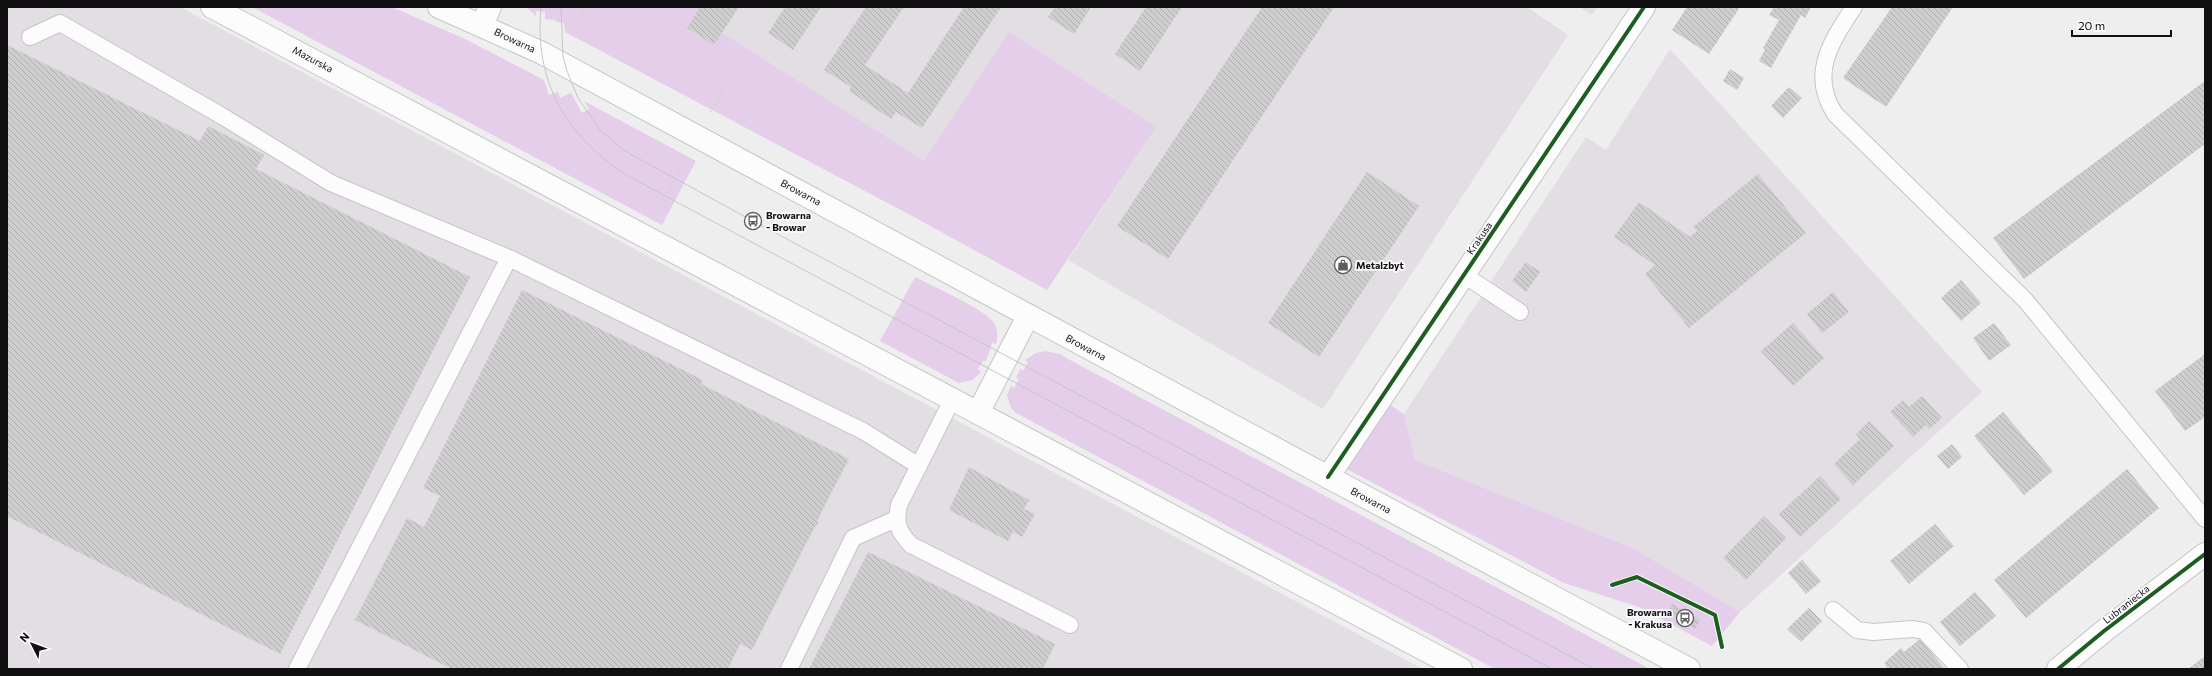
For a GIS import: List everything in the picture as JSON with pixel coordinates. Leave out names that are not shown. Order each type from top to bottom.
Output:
[{"type":"main road","name":"Mazurska","points":[[212,7],[413,112],[644,236]]},
{"type":"main road","points":[[439,7],[486,16]]},
{"type":"main road","name":"Krakusa","points":[[1328,477],[1644,7]]},
{"type":"main road","name":"Browarna","points":[[486,16],[542,53],[1028,316],[1689,669]]},
{"type":"main road","points":[[644,236],[1461,669]]},
{"type":"main road","points":[[978,413],[1028,316]]},
{"type":"main road","name":"Lubraniecka","points":[[2058,669],[2104,631],[2205,554]]},
{"type":"lane","points":[[1854,7],[1836,34],[1824,58],[1822,74],[1827,99],[1835,114],[2026,301],[2205,519]]},
{"type":"lane","points":[[30,37],[60,23],[222,116],[331,182],[509,258],[863,431],[918,466]]},
{"type":"lane","points":[[296,669],[509,258]]},
{"type":"lane","points":[[1464,275],[1520,312]]},
{"type":"lane","points":[[952,400],[899,505],[896,519],[899,531],[911,545],[1070,625]]},
{"type":"lane","points":[[789,669],[853,538],[896,519]]},
{"type":"lane","points":[[1833,610],[1857,630],[1873,632],[1913,629],[1924,631],[1960,669]]},
{"type":"path","points":[[581,15],[583,7]]},
{"type":"path","points":[[644,236],[723,88]]},
{"type":"shaded area","points":[[7,7],[180,7],[1423,669],[7,669]]},
{"type":"shaded area","points":[[252,7],[392,7],[465,39],[544,80],[549,95],[558,92],[560,98],[571,93],[582,113],[589,109],[584,101],[696,161],[662,225]]},
{"type":"shaded area","points":[[526,7],[700,7],[687,29],[714,45],[722,33],[924,161],[1009,32],[1156,127],[1047,290],[914,217],[565,32],[564,23],[545,19],[545,12],[536,11],[536,16]]},
{"type":"shaded area","points":[[692,7],[1527,7],[1568,35],[1323,409],[1068,260],[1148,139],[936,178],[677,31]]},
{"type":"shaded area","points":[[1579,7],[1598,7],[1592,15]]},
{"type":"shaded area","points":[[1670,49],[1982,392],[1740,612],[1633,548],[1415,460],[1404,414],[1586,137],[1606,150]]},
{"type":"shaded area","points":[[915,277],[970,305],[989,317],[994,323],[997,334],[996,344],[992,343],[986,361],[983,361],[978,369],[981,372],[973,380],[959,383],[880,341]]},
{"type":"shaded area","points":[[1045,351],[1060,354],[1650,669],[1495,669],[1016,413],[1011,408],[1007,395],[1011,386],[1014,388],[1019,379],[1016,378],[1020,369],[1023,371],[1028,362],[1025,360],[1036,353]]},
{"type":"shaded area","points":[[1381,399],[1404,414],[1415,460],[1633,548],[1740,612],[1712,646],[1639,607],[1564,583],[1337,464]]},
{"type":"building","points":[[700,7],[739,7],[714,45],[687,28]]},
{"type":"building","points":[[785,7],[821,7],[793,50],[768,33]]},
{"type":"building","points":[[866,7],[904,7],[865,65],[908,93],[964,7],[1001,7],[922,128],[896,112],[891,119],[849,91],[851,87],[824,70]]},
{"type":"building","points":[[1055,7],[1091,7],[1074,34],[1048,17]]},
{"type":"building","points":[[1146,7],[1182,7],[1140,71],[1115,54]]},
{"type":"building","points":[[1262,7],[1334,7],[1168,259],[1117,226]]},
{"type":"building","points":[[1687,7],[1740,7],[1709,54],[1672,30]]},
{"type":"building","points":[[1774,7],[1811,7],[1805,18],[1801,15],[1771,68],[1759,61],[1765,49],[1763,48],[1779,20],[1769,15]]},
{"type":"building","points":[[1892,7],[1953,7],[1886,107],[1843,78]]},
{"type":"building","points":[[7,45],[200,141],[208,126],[264,155],[256,169],[470,277],[280,654],[7,516]]},
{"type":"building","points":[[1730,69],[1744,78],[1737,90],[1723,81]]},
{"type":"building","points":[[2205,81],[2205,144],[2024,279],[1993,238]]},
{"type":"building","points":[[1789,87],[1802,98],[1783,118],[1771,106]]},
{"type":"building","name":"Metalzbyt","points":[[1367,172],[1419,206],[1319,357],[1268,323]]},
{"type":"building","points":[[1758,174],[1806,233],[1689,328],[1645,274],[1655,265],[1614,237],[1639,202],[1690,237],[1697,231],[1693,227]]},
{"type":"building","points":[[1526,262],[1540,272],[1526,292],[1512,281]]},
{"type":"building","points":[[1961,280],[1981,303],[1961,321],[1941,298]]},
{"type":"building","points":[[522,290],[703,380],[701,384],[849,459],[817,522],[819,523],[814,528],[752,650],[740,644],[728,669],[452,669],[355,620],[407,518],[424,527],[440,496],[423,488]]},
{"type":"building","points":[[1833,292],[1849,312],[1822,333],[1807,314]]},
{"type":"building","points":[[1793,323],[1824,358],[1793,386],[1761,351]]},
{"type":"building","points":[[1994,323],[2011,345],[1989,361],[1973,338]]},
{"type":"building","points":[[2205,354],[2205,417],[2185,431],[2155,391]]},
{"type":"building","points":[[1922,396],[1942,418],[1929,429],[1926,425],[1913,437],[1890,412],[1903,400],[1909,407]]},
{"type":"building","points":[[2003,412],[2053,471],[2024,495],[1974,436]]},
{"type":"building","points":[[1869,421],[1894,446],[1853,485],[1834,464],[1860,439],[1856,434]]},
{"type":"building","points":[[1952,444],[1962,457],[1948,469],[1937,456]]},
{"type":"building","points":[[969,467],[1029,500],[1024,509],[1035,514],[1022,537],[1013,532],[1008,541],[949,510]]},
{"type":"building","points":[[2127,469],[2159,508],[2026,618],[1994,580]]},
{"type":"building","points":[[1820,476],[1841,499],[1800,537],[1779,514]]},
{"type":"building","points":[[1764,516],[1786,538],[1746,580],[1723,558]]},
{"type":"building","points":[[1935,524],[1954,546],[1909,584],[1890,561]]},
{"type":"building","points":[[868,552],[1055,644],[1043,669],[809,669]]},
{"type":"building","points":[[1802,560],[1821,581],[1806,594],[1788,573]]},
{"type":"building","points":[[1975,592],[1996,616],[1960,646],[1940,622]]},
{"type":"building","points":[[1672,604],[1700,620],[1695,629],[1667,613]]},
{"type":"building","points":[[1809,608],[1822,621],[1801,642],[1787,629]]},
{"type":"building","points":[[1920,639],[1945,669],[1885,669],[1887,667],[1884,663],[1901,648],[1904,652]]},
{"type":"building","points":[[2205,656],[2205,669],[2188,669]]},
{"type":"tram line","points":[[541,7],[540,34],[543,59],[549,82],[558,104],[570,124],[586,142],[626,175],[1552,669]]},
{"type":"tram line","points":[[561,7],[563,56],[567,71],[578,98],[600,130],[622,149],[753,221],[1594,669]]},
{"type":"cycle path","points":[[1328,477],[1644,7]]},
{"type":"cycle path","points":[[2058,669],[2104,631],[2205,554]]},
{"type":"cycle path","points":[[1612,585],[1637,577],[1715,615],[1722,647]]},
{"type":"place","name":"Browarna - Browar","points":[[753,221]]},
{"type":"place","name":"Metalzbyt","points":[[1343,265]]},
{"type":"place","name":"Browarna - Krakusa","points":[[1685,618]]}]
